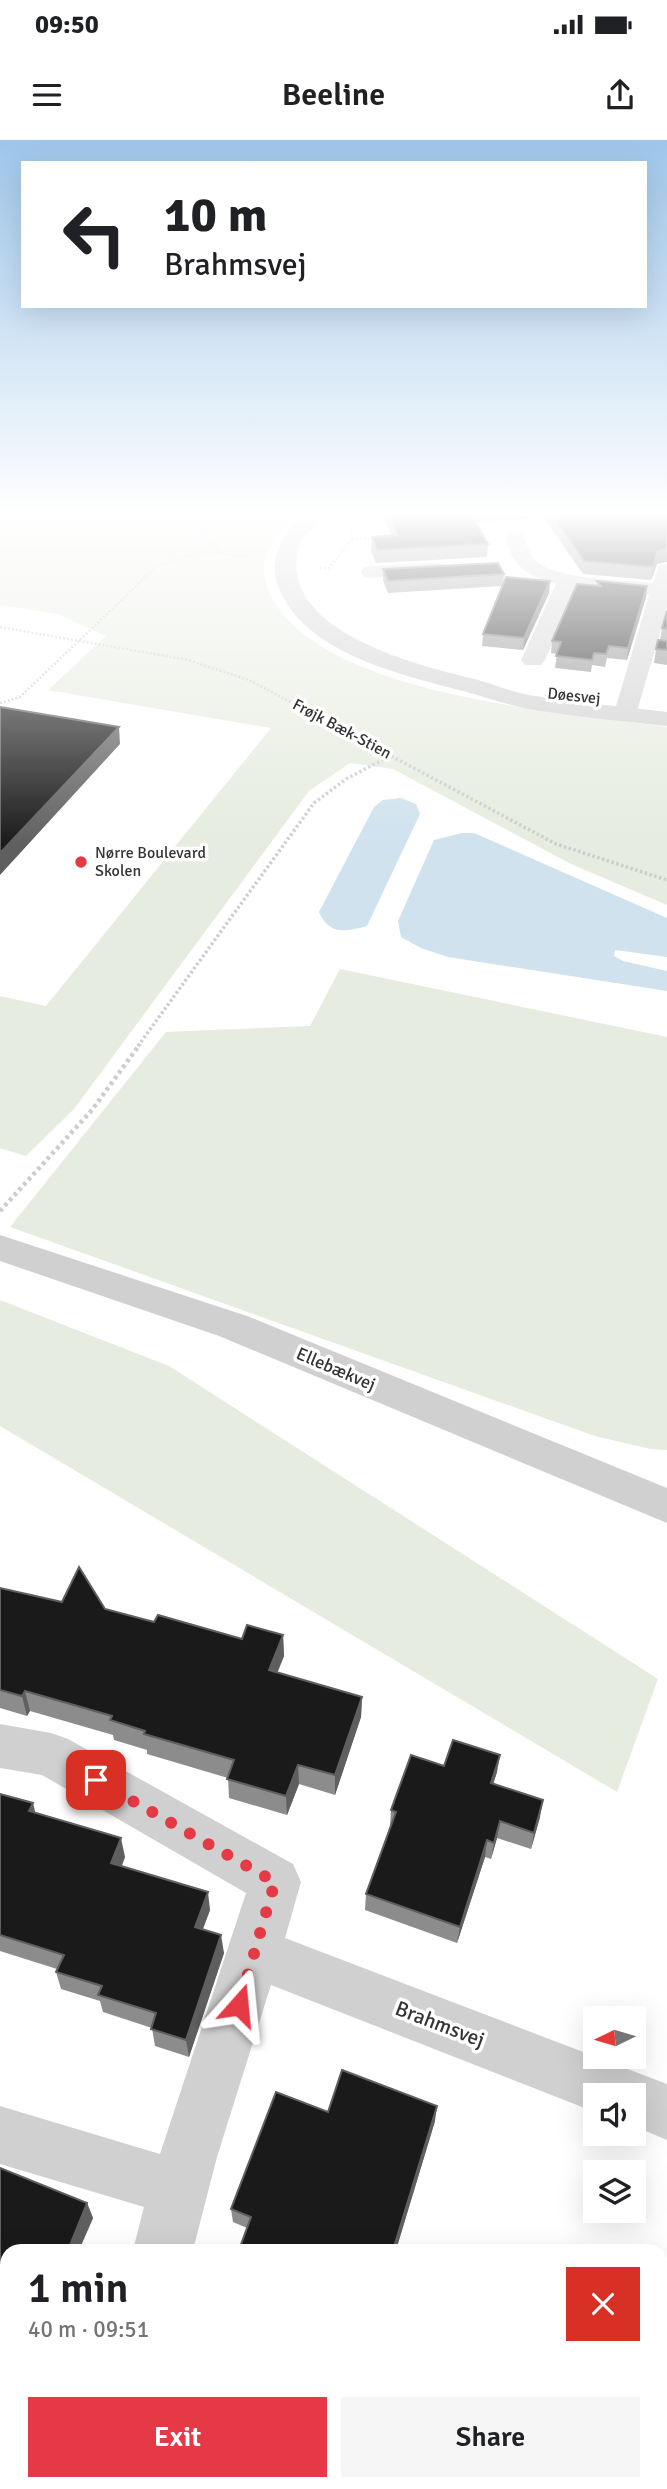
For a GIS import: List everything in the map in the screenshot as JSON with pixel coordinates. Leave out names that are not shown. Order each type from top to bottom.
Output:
[{"type":"street","name":"Døesvej","points":[[320,626],[354,647],[441,680],[477,687],[508,698],[628,708]]},
{"type":"street","points":[[533,660],[548,626]]},
{"type":"street","points":[[628,708],[653,626]]},
{"type":"street","points":[[628,708],[667,706]]},
{"type":"street","points":[[628,708],[667,719]]},
{"type":"street","name":"Ellebækvej","points":[[0,1248],[233,1326],[667,1506]]},
{"type":"street","points":[[0,1746],[51,1755],[275,1882],[256,1953],[177,2188],[164,2244]]},
{"type":"street","name":"Brahmsvej","points":[[256,1953],[593,2083]]},
{"type":"street","points":[[646,2103],[667,2112]]},
{"type":"street","points":[[0,2135],[177,2188]]},
{"type":"path","points":[[0,704],[20,697],[92,626]]},
{"type":"path","name":"Frøjk Bæk-Stien","points":[[0,627],[188,660],[249,680],[556,844],[667,880]]},
{"type":"path","points":[[0,1211],[92,1110],[314,803],[346,779],[392,755]]},
{"type":"shaded area","points":[[83,626],[295,626],[304,635],[346,660],[398,680],[454,695],[513,706],[667,727],[667,905],[571,864],[393,769],[350,763],[309,791],[74,1109],[26,1156],[0,1148],[0,996],[46,1006],[271,728],[48,690],[106,636]]},
{"type":"shaded area","points":[[340,969],[667,1037],[667,1450],[650,1449],[595,1436],[10,1227],[166,1032],[310,1026]]},
{"type":"shaded area","points":[[0,1300],[169,1366],[658,1679],[617,1792],[0,1426]]},
{"type":"water","points":[[401,798],[416,804],[420,814],[367,926],[352,930],[333,928],[319,912],[374,807],[383,800]]},
{"type":"water","points":[[474,833],[667,918],[667,957],[615,950],[614,956],[623,961],[667,971],[667,991],[448,957],[421,948],[401,937],[398,921],[434,840]]},
{"type":"building","points":[[486,626],[530,626],[524,638],[483,634]]},
{"type":"building","points":[[559,626],[635,626],[628,648],[609,646],[606,654],[594,653],[592,660],[556,656],[561,642],[552,641]]},
{"type":"building","points":[[658,640],[667,641],[667,650],[656,649]]},
{"type":"building","points":[[0,707],[119,727],[0,853]]},
{"type":"building","points":[[79,1567],[105,1609],[154,1622],[158,1615],[242,1639],[247,1625],[283,1635],[269,1670],[362,1697],[335,1775],[298,1765],[286,1796],[227,1779],[234,1760],[144,1734],[145,1731],[110,1720],[112,1716],[25,1691],[22,1696],[0,1690],[0,1588],[62,1602]]},
{"type":"building","points":[[453,1740],[500,1755],[491,1783],[543,1800],[534,1833],[500,1821],[494,1843],[487,1840],[460,1927],[366,1894],[396,1812],[391,1810],[411,1755],[444,1766]]},
{"type":"building","points":[[0,1794],[33,1803],[29,1811],[121,1838],[111,1863],[208,1892],[195,1927],[221,1935],[186,2040],[151,2029],[156,2013],[98,1995],[102,1986],[56,1972],[64,1955],[0,1935]]},
{"type":"building","points":[[342,2070],[437,2106],[395,2244],[241,2244],[251,2217],[231,2209],[276,2092],[328,2112]]},
{"type":"building","points":[[0,2168],[87,2203],[70,2244],[0,2244]]},
{"type":"place","name":"Nørre Boulevard Skolen","points":[[81,862]]},
{"type":"route","points":[[96,1780],[275,1882],[239,2005]]}]
